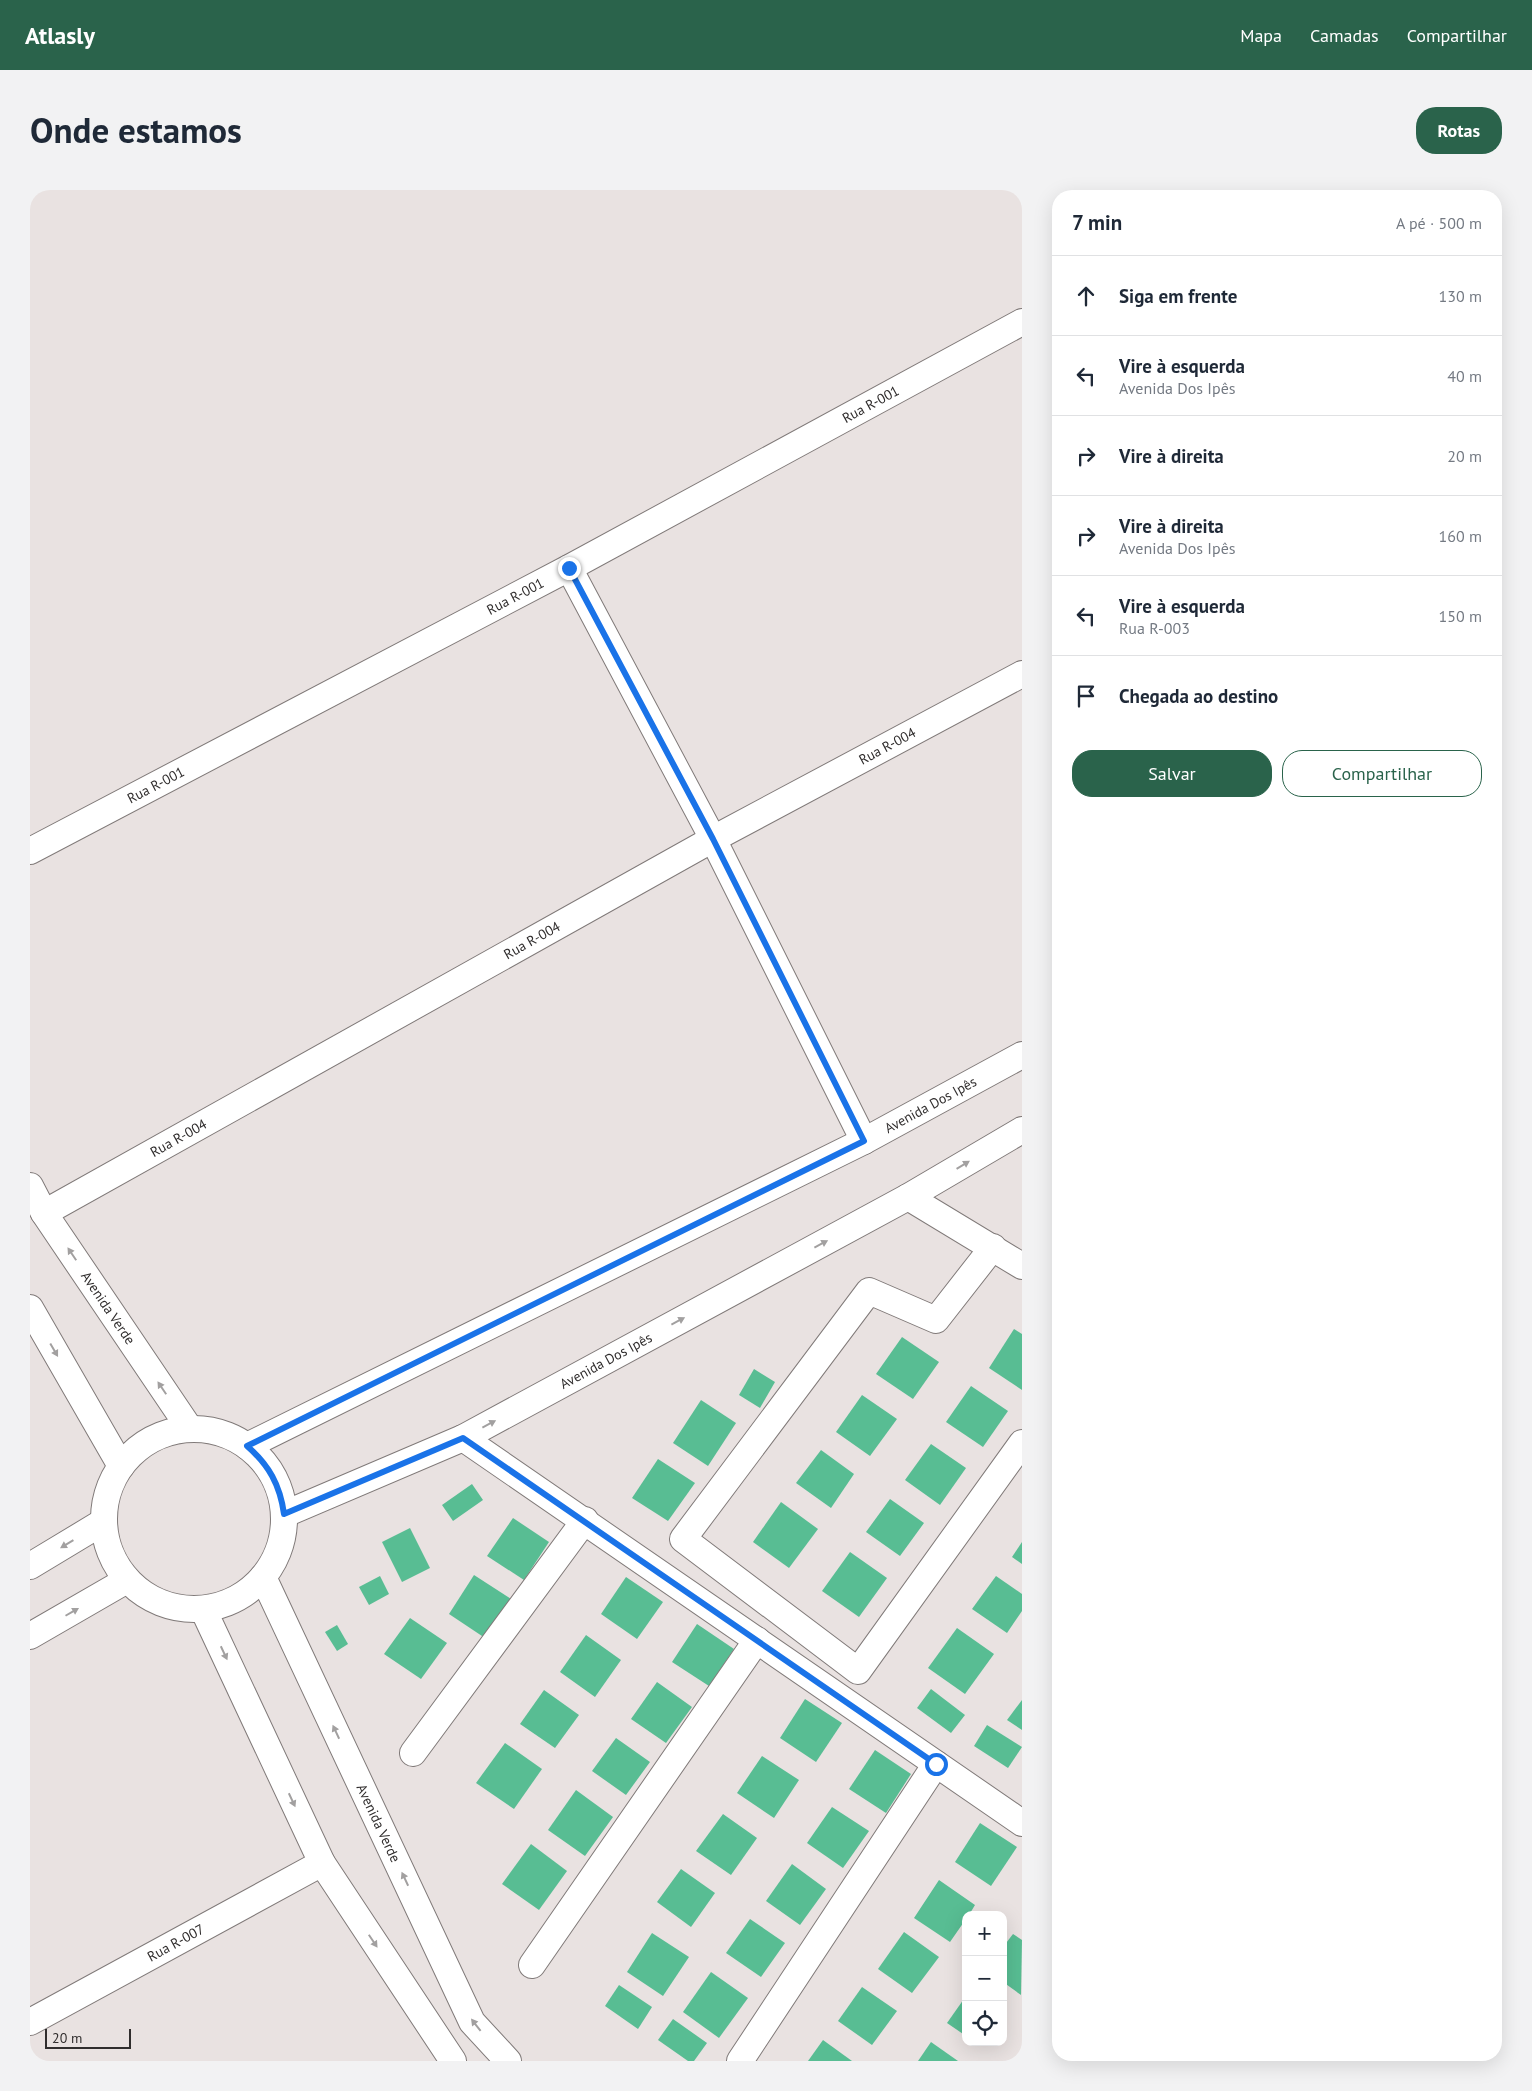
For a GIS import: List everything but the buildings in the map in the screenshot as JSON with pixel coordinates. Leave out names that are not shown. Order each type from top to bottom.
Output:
[{"type":"street","name":"Rua R-001","points":[[30,850],[569,568],[1022,322]]},
{"type":"street","points":[[569,568],[713,839],[864,1141]]},
{"type":"street","name":"Rua R-004","points":[[44,1214],[713,839],[1022,674]]},
{"type":"street","name":"Avenida Dos Ipês","points":[[247,1446],[864,1141],[1022,1055]]},
{"type":"street","name":"Avenida Dos Ipês","points":[[284,1514],[463,1438],[908,1197],[1022,1130]]},
{"type":"street","name":"Avenida Verde","points":[[30,1186],[44,1214],[190,1429]]},
{"type":"street","points":[[908,1197],[1022,1266]]},
{"type":"street","points":[[993,1247],[936,1320],[869,1291],[683,1539],[858,1671],[1022,1443]]},
{"type":"street","points":[[30,1308],[120,1466]]},
{"type":"street","points":[[190,1429],[210,1430],[230,1436],[247,1446],[262,1459],[274,1476],[281,1495],[284,1514],[284,1533],[279,1552],[262,1577],[242,1596],[224,1604],[203,1609],[182,1608],[161,1603],[142,1594],[127,1580],[115,1563],[106,1544],[103,1522],[104,1502],[110,1483],[120,1466],[134,1451],[151,1440],[170,1432],[190,1429]]},
{"type":"street","points":[[463,1438],[585,1520],[1022,1823]]},
{"type":"street","points":[[413,1753],[585,1520]]},
{"type":"street","points":[[30,1566],[103,1522]]},
{"type":"street","name":"Avenida Verde","points":[[262,1577],[472,2022],[508,2061]]},
{"type":"street","points":[[30,1636],[127,1580]]},
{"type":"street","points":[[203,1609],[322,1864],[453,2061]]},
{"type":"street","points":[[532,1965],[757,1640]]},
{"type":"street","points":[[740,2061],[936,1764]]},
{"type":"street","name":"Rua R-007","points":[[30,2022],[322,1864]]},
{"type":"route","points":[[569,568],[713,839],[864,1141],[247,1446],[262,1459],[274,1476],[281,1495],[284,1514],[463,1438],[585,1520],[936,1764]]}]
